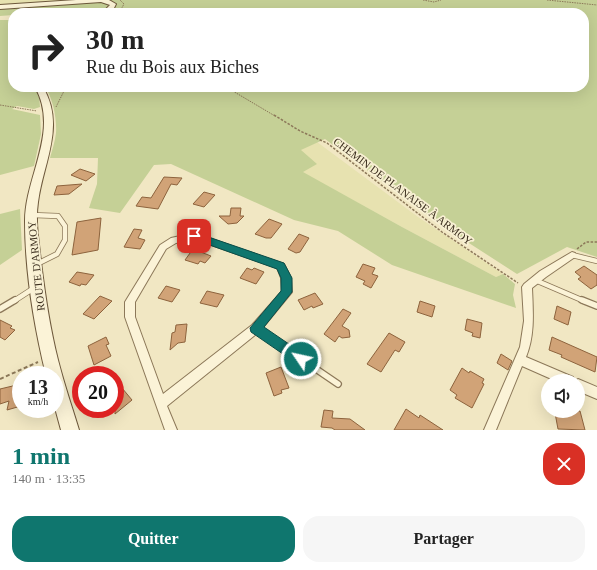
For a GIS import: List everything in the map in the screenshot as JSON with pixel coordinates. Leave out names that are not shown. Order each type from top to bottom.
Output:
[{"type":"main road","points":[[0,7],[101,0],[110,2],[112,4],[111,8]]},
{"type":"main road","name":"ROUTE D'ARMOY","points":[[41,92],[48,114],[49,139],[45,160],[34,193],[31,215],[37,287],[52,366]]},
{"type":"main road","name":"ROUTE D'ARMOY","points":[[64,408],[70,430]]},
{"type":"street","points":[[161,403],[256,328],[287,292],[286,278],[281,266],[194,236],[174,240],[163,247],[130,302],[130,317],[161,403],[171,430]]},
{"type":"street","points":[[490,430],[525,347],[529,321],[531,284],[572,255]]},
{"type":"street","points":[[520,360],[553,374]]},
{"type":"street","points":[[585,388],[597,393]]},
{"type":"lane","points":[[31,215],[58,216],[65,226],[65,240],[57,254],[35,265]]},
{"type":"lane","points":[[572,255],[597,261]]},
{"type":"lane","points":[[531,284],[597,306]]},
{"type":"lane","points":[[0,308],[37,287]]},
{"type":"lane","points":[[256,328],[338,384]]},
{"type":"path","points":[[120,0],[124,4],[122,8]]},
{"type":"path","points":[[423,0],[434,2],[441,0]]},
{"type":"path","points":[[547,0],[597,5]]},
{"type":"path","points":[[0,105],[48,114],[54,113],[63,92]]},
{"type":"path","name":"CHEMIN DE PLANAISE À ARMOY","points":[[234,92],[296,129],[327,143],[442,232],[511,279],[531,284]]},
{"type":"path","points":[[572,255],[582,245],[592,240],[597,242]]},
{"type":"path","points":[[0,379],[49,357]]},
{"type":"shaded area","points":[[0,0],[72,0],[0,5]]},
{"type":"shaded area","points":[[317,142],[418,217],[503,274],[496,277],[302,172],[301,150]]},
{"type":"green space","points":[[109,0],[597,0],[597,257],[567,247],[517,274],[441,225],[325,139],[301,150],[317,164],[303,172],[496,277],[503,274],[515,284],[513,295],[516,308],[392,265],[338,231],[294,220],[171,164],[154,165],[120,213],[89,208],[97,184],[98,158],[50,158],[56,136],[56,121],[54,109],[48,92],[589,92],[589,8],[113,8],[116,5],[114,2]]},
{"type":"green space","points":[[101,2],[109,5],[106,8],[8,8],[8,15],[0,16],[0,8]]},
{"type":"green space","points":[[0,20],[8,20],[8,92],[38,92],[40,107],[34,109],[17,106],[12,109],[40,115],[41,134],[34,166],[0,175]]},
{"type":"green space","points":[[20,209],[22,250],[0,265],[0,214]]},
{"type":"building","points":[[80,169],[95,174],[86,181],[71,175]]},
{"type":"building","points":[[164,177],[182,178],[177,185],[171,184],[158,209],[136,206],[142,197],[151,198]]},
{"type":"building","points":[[82,184],[69,194],[54,195],[57,186]]},
{"type":"building","points":[[204,192],[215,195],[204,207],[193,204]]},
{"type":"building","points":[[231,208],[241,208],[240,216],[244,216],[237,223],[228,224],[219,216],[230,216]]},
{"type":"building","points":[[101,218],[98,250],[72,255],[77,222]]},
{"type":"building","points":[[269,219],[282,224],[271,238],[266,238],[255,234]]},
{"type":"building","points":[[134,229],[142,230],[138,238],[145,240],[140,249],[124,247]]},
{"type":"building","points":[[299,234],[309,238],[300,252],[296,253],[288,249]]},
{"type":"building","points":[[193,249],[211,256],[205,263],[200,261],[198,264],[185,260]]},
{"type":"building","points":[[363,264],[375,268],[372,274],[378,276],[371,288],[363,284],[365,281],[356,277]]},
{"type":"building","points":[[584,266],[597,275],[597,285],[591,289],[578,279],[581,277],[575,272]]},
{"type":"building","points":[[247,268],[252,270],[254,268],[264,272],[256,284],[240,278]]},
{"type":"building","points":[[77,272],[94,275],[86,285],[81,284],[80,286],[69,282]]},
{"type":"building","points":[[166,286],[180,290],[172,302],[158,298]]},
{"type":"building","points":[[207,291],[224,295],[217,307],[200,303]]},
{"type":"building","points":[[315,293],[323,304],[313,308],[312,306],[304,310],[298,300]]},
{"type":"building","points":[[100,296],[112,301],[94,319],[83,314]]},
{"type":"building","points":[[420,301],[435,306],[432,317],[417,312]]},
{"type":"building","points":[[557,306],[571,312],[568,325],[554,319]]},
{"type":"building","points":[[343,309],[351,313],[342,326],[349,330],[350,337],[342,338],[339,336],[335,342],[324,334]]},
{"type":"building","points":[[467,319],[482,323],[480,338],[472,336],[473,333],[465,330]]},
{"type":"building","points":[[0,320],[12,326],[10,328],[15,330],[5,340],[0,337]]},
{"type":"building","points":[[187,324],[185,342],[178,343],[170,350],[172,333],[175,332],[176,325]]},
{"type":"building","points":[[389,333],[405,342],[399,352],[395,350],[381,372],[367,364]]},
{"type":"building","points":[[106,337],[109,344],[106,345],[111,356],[94,365],[88,346]]},
{"type":"building","points":[[552,337],[597,357],[595,372],[549,350]]},
{"type":"building","points":[[501,354],[512,361],[508,370],[497,363]]},
{"type":"building","points":[[281,367],[289,388],[281,390],[282,393],[274,396],[266,373]]},
{"type":"building","points":[[462,368],[469,373],[470,371],[484,379],[482,383],[484,384],[472,408],[455,398],[457,395],[450,390]]},
{"type":"building","points":[[12,386],[12,409],[7,410],[9,401],[0,404],[0,389]]},
{"type":"building","points":[[124,390],[132,400],[124,407]]},
{"type":"building","points":[[406,409],[419,418],[420,415],[443,430],[394,430]]},
{"type":"building","points":[[324,410],[333,411],[332,418],[350,419],[365,430],[335,430],[332,428],[321,427]]},
{"type":"building","points":[[556,418],[582,418],[585,430],[558,429]]},
{"type":"route","points":[[194,236],[281,266],[286,278],[287,292],[256,328],[301,359]]}]
